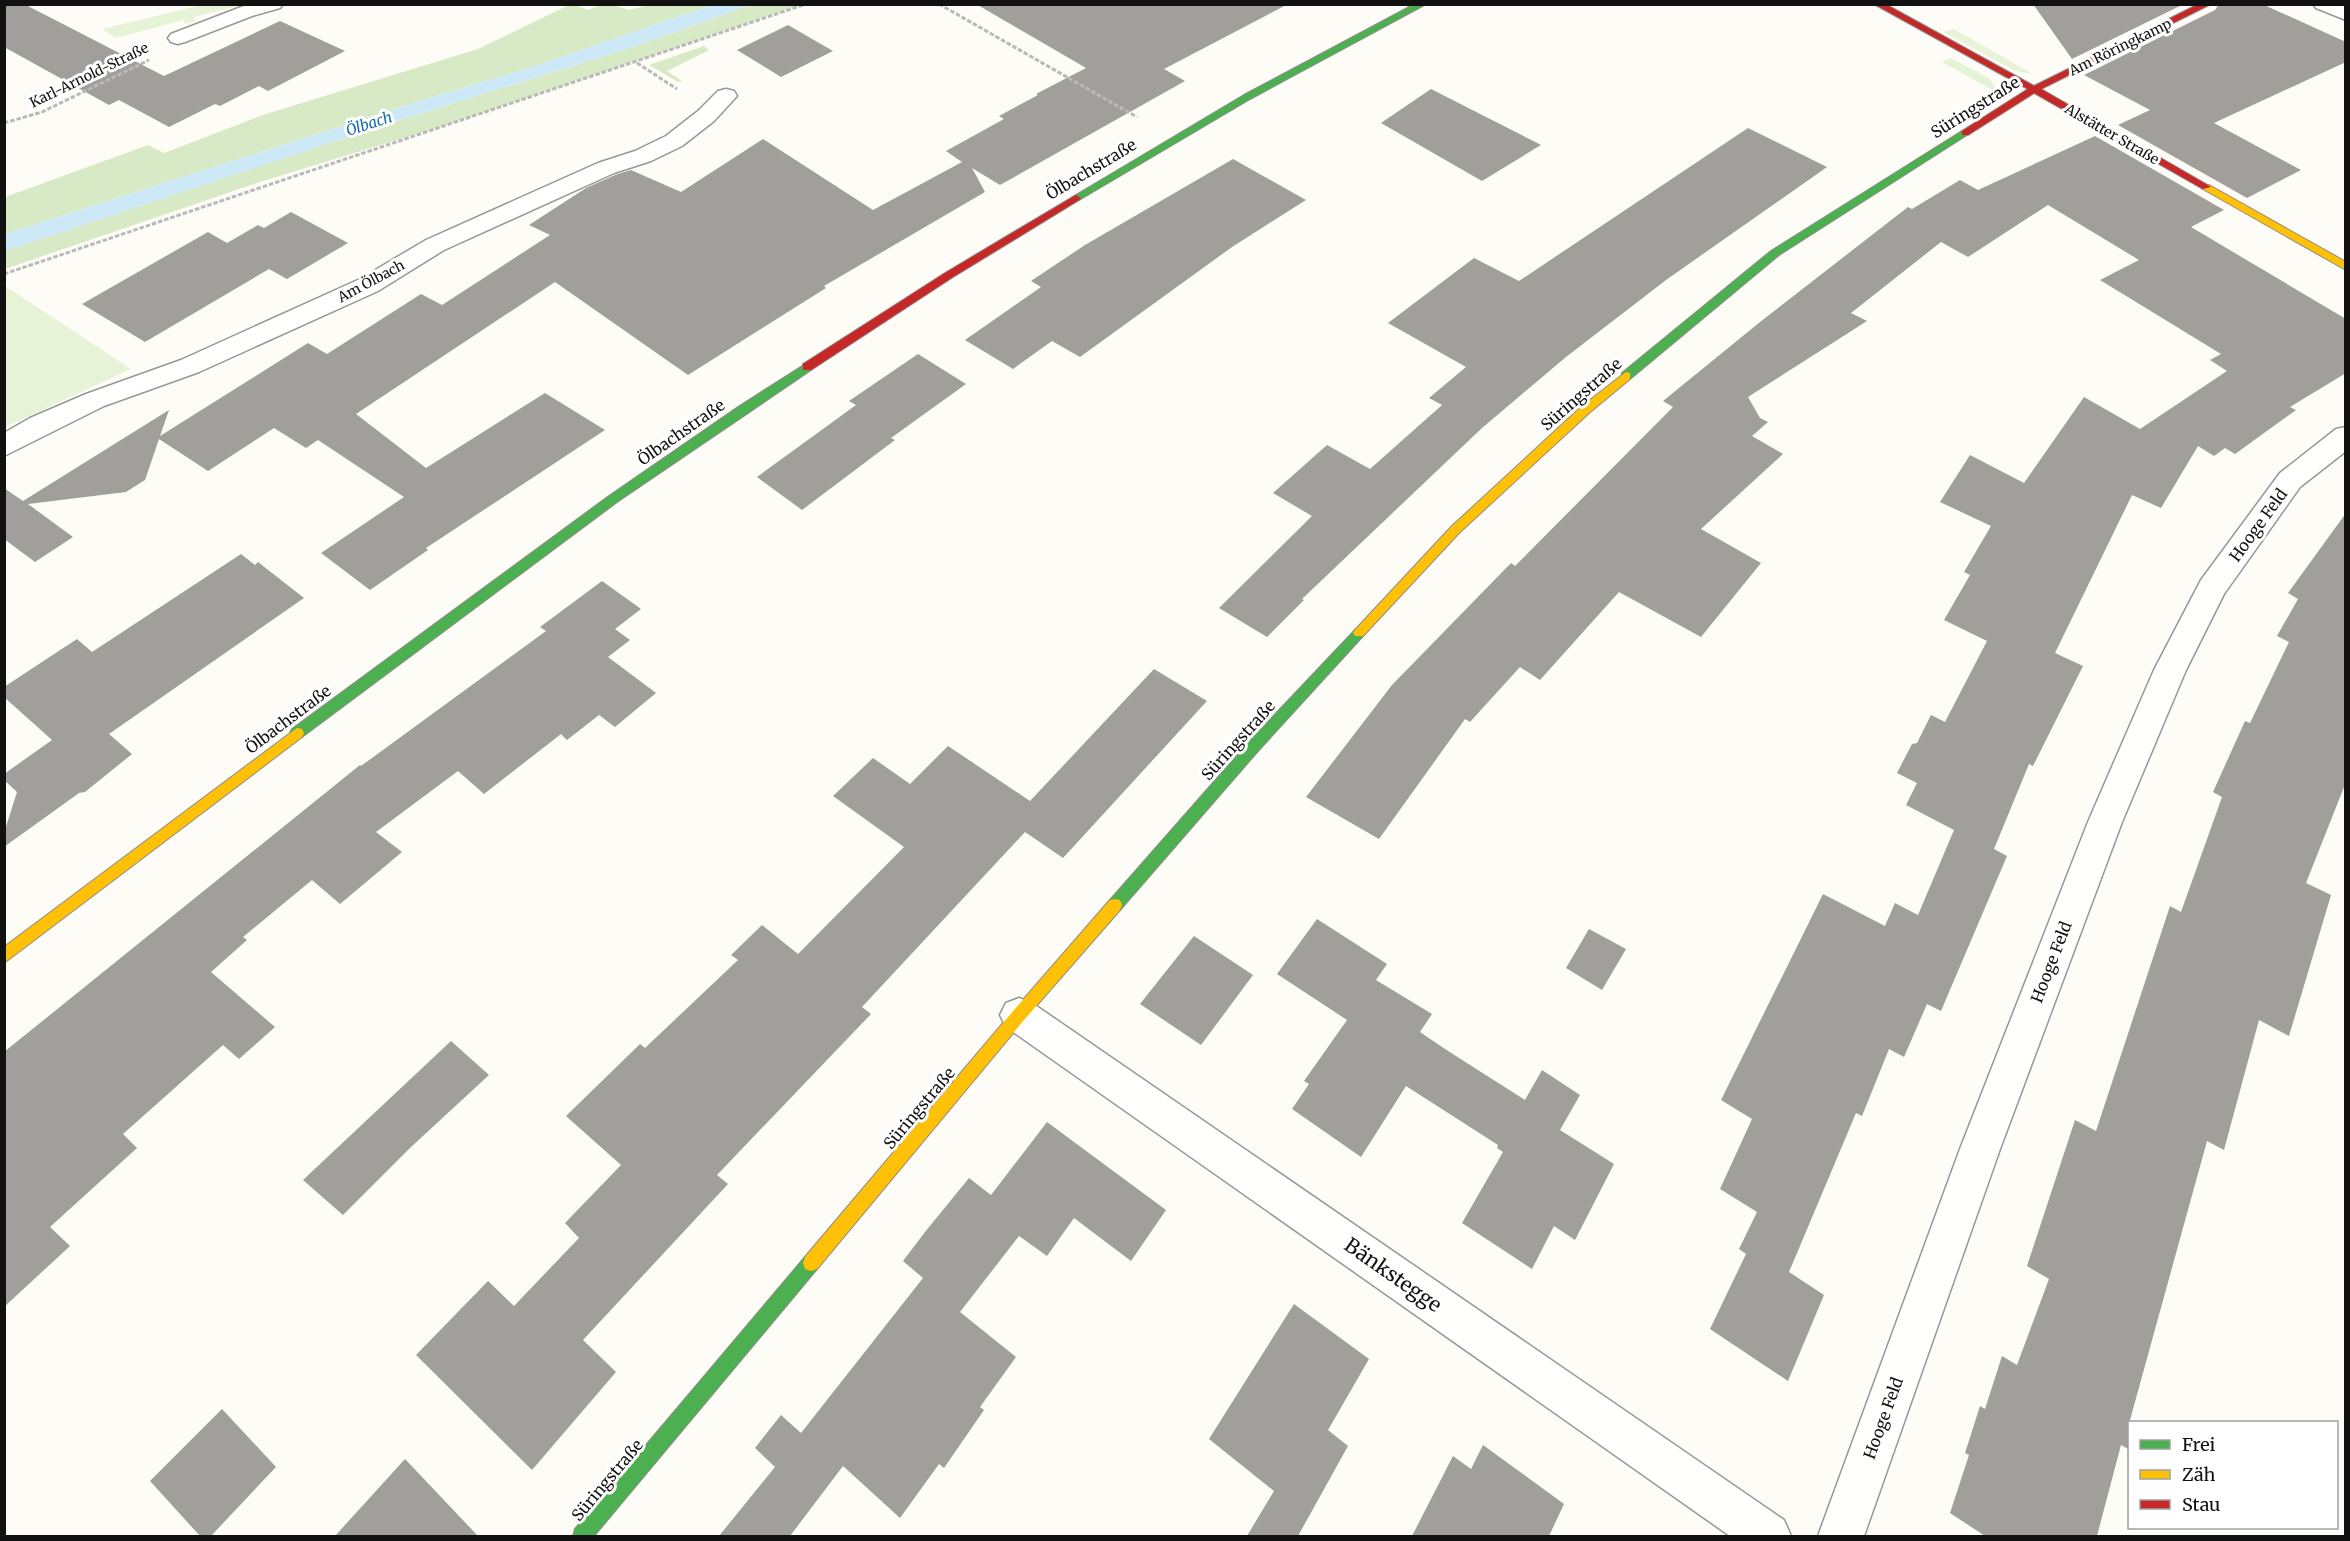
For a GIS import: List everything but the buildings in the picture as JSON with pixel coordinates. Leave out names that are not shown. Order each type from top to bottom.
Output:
[{"type":"street","points":[[178,38],[245,12],[273,4]]},
{"type":"street","name":"Ölbachstraße","points":[[4,956],[427,635],[725,420],[949,275],[1175,137],[1346,42],[1422,4]]},
{"type":"street","name":"Alstätter Straße","points":[[1878,4],[2034,89],[2346,267]]},
{"type":"street","name":"Am Röringkamp","points":[[2034,89],[2207,4]]},
{"type":"street","points":[[2323,4],[2346,14]]},
{"type":"street","name":"Süringstraße","points":[[582,1536],[1019,1015],[1253,747],[1455,530],[1585,410],[1775,253],[2034,89]]},
{"type":"street","name":"Am Ölbach","points":[[4,446],[40,425],[95,400],[190,366],[369,285],[435,245],[606,168],[643,156],[674,141],[706,117],[726,96]]},
{"type":"street","name":"Hooge Feld","points":[[1841,1536],[1980,1149],[2105,822],[2170,670],[2212,588],[2290,480],[2346,436]]},
{"type":"street","name":"Bänkstegge","points":[[1019,1015],[1768,1536]]},
{"type":"path","points":[[4,274],[248,190],[637,63],[806,4]]},
{"type":"path","points":[[939,4],[1146,122]]},
{"type":"path","name":"Karl-Arnold-Straße","points":[[4,123],[42,112],[152,59],[178,38]]},
{"type":"path","points":[[637,63],[675,86],[706,117]]},
{"type":"green space","points":[[206,4],[242,5],[194,17],[196,21],[185,24],[183,20],[116,38],[102,29]]},
{"type":"green space","points":[[569,5],[588,10],[600,5],[613,5],[629,10],[648,5],[712,5],[535,66],[5,234],[5,197],[148,145],[164,153],[266,114],[478,49]]},
{"type":"green space","points":[[750,5],[800,5],[445,125],[254,184],[5,269],[4,251],[381,126],[630,48]]},
{"type":"green space","points":[[1954,29],[2033,74],[2015,71],[1943,32]]},
{"type":"green space","points":[[704,46],[709,50],[667,71],[682,81],[678,82],[649,65]]},
{"type":"green space","points":[[1951,58],[1990,79],[1997,90],[1994,91],[1942,62]]},
{"type":"green space","points":[[5,286],[131,369],[5,427]]},
{"type":"water","name":"Ölbach","points":[[712,5],[750,5],[630,48],[381,126],[5,251],[5,234],[535,66]]},
{"type":"traffic: fast","points":[[1076,198],[1247,97],[1422,4]]},
{"type":"traffic: fast","points":[[1626,376],[1775,253],[1965,133]]},
{"type":"traffic: fast","points":[[297,733],[613,499],[807,367]]},
{"type":"traffic: fast","points":[[1115,905],[1253,747],[1359,633]]},
{"type":"traffic: fast","points":[[582,1536],[811,1263]]},
{"type":"traffic: slow","points":[[2206,187],[2346,267]]},
{"type":"traffic: slow","points":[[1359,633],[1455,530],[1585,410],[1626,376]]},
{"type":"traffic: slow","points":[[4,956],[297,733]]},
{"type":"traffic: slow","points":[[811,1263],[1019,1015],[1115,905]]},
{"type":"traffic: jam","points":[[1878,4],[2206,187]]},
{"type":"traffic: jam","points":[[1965,133],[2034,89],[2207,4]]},
{"type":"traffic: jam","points":[[807,367],[949,275],[1076,198]]}]
